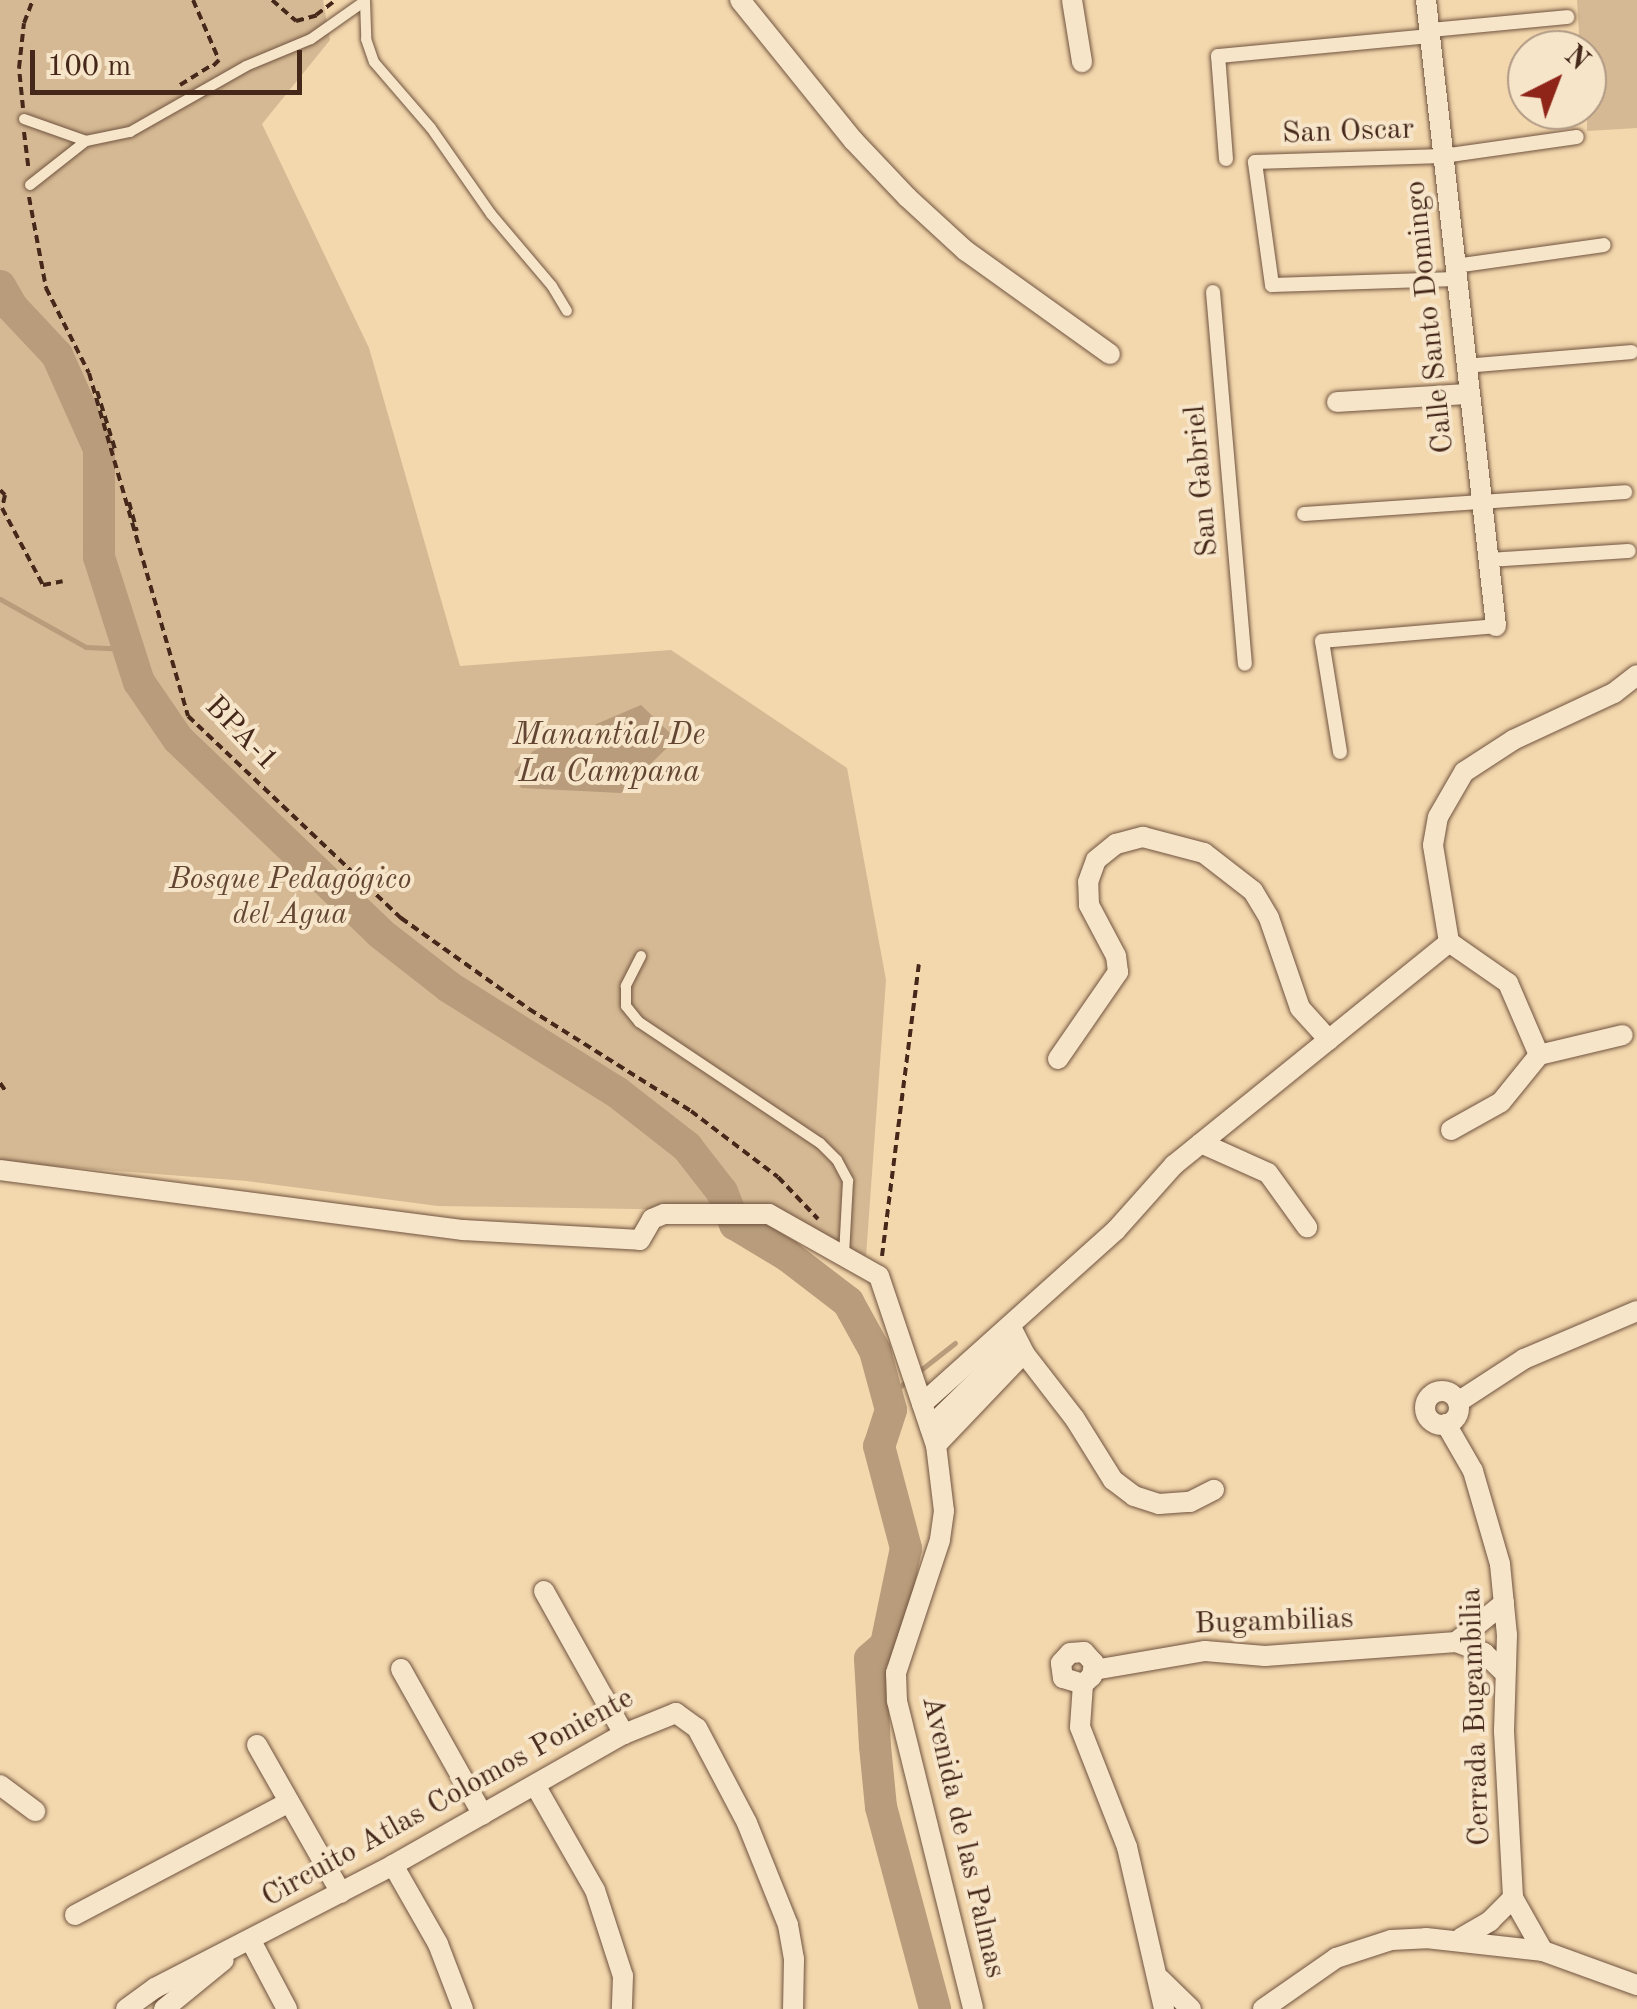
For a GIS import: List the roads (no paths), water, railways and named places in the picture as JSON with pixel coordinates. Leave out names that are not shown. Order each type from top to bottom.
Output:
[{"type":"street","points":[[740,0],[853,140],[907,197],[966,251],[1110,354]]},
{"type":"street","points":[[1072,0],[1082,62]]},
{"type":"street","name":"Calle Santo Domingo","points":[[1426,0],[1496,626]]},
{"type":"street","points":[[1226,160],[1218,56],[1567,16]]},
{"type":"street","name":"San Oscar","points":[[1455,272],[1272,285],[1255,162],[1443,156],[1576,137]]},
{"type":"street","points":[[1455,272],[1604,245]]},
{"type":"street","name":"San Gabriel","points":[[1213,292],[1245,664]]},
{"type":"street","points":[[1465,366],[1631,352]]},
{"type":"street","points":[[1337,402],[1468,394]]},
{"type":"street","points":[[1304,514],[1625,492]]},
{"type":"street","points":[[1488,560],[1628,551]]},
{"type":"street","points":[[1340,752],[1322,641],[1496,626]]},
{"type":"street","points":[[1539,1055],[1508,984],[1449,942],[1432,845],[1438,817],[1464,772],[1513,740],[1614,693],[1637,675]]},
{"type":"street","points":[[1058,1059],[1118,972],[1116,956],[1089,905],[1096,860],[1116,844],[1143,837],[1204,853],[1253,891],[1269,918],[1294,997],[1328,1040]]},
{"type":"street","points":[[933,1436],[1017,1340],[1201,1144],[1449,942]]},
{"type":"street","points":[[1451,1130],[1501,1102],[1539,1055],[1623,1035]]},
{"type":"street","points":[[1201,1144],[1268,1174],[1307,1227]]},
{"type":"street","points":[[0,1170],[463,1230],[640,1240],[652,1220],[664,1214],[768,1214],[843,1248]]},
{"type":"street","name":"Avenida de las Palmas","points":[[843,1248],[879,1276],[933,1436],[944,1511],[940,1540],[896,1672],[898,1701],[972,2009]]},
{"type":"street","points":[[1458,1402],[1524,1359],[1637,1311]]},
{"type":"street","points":[[919,1396],[1017,1340]]},
{"type":"street","points":[[1017,1340],[1075,1418],[1113,1480],[1134,1496],[1159,1504],[1190,1502],[1214,1490]]},
{"type":"street","points":[[1442,1390],[1458,1402],[1457,1416],[1446,1424],[1428,1416],[1429,1396],[1442,1390]]},
{"type":"street","name":"Cerrada Bugambilia","points":[[1446,1424],[1474,1471],[1490,1518],[1504,1602],[1513,1898],[1543,1951]]},
{"type":"street","points":[[544,1591],[624,1734]]},
{"type":"street","points":[[1456,1642],[1504,1602]]},
{"type":"street","points":[[1456,1642],[1484,1652],[1504,1672]]},
{"type":"street","name":"Bugambilias","points":[[1156,1974],[1127,1847],[1080,1727],[1088,1677],[1205,1652],[1264,1656],[1456,1642]]},
{"type":"street","points":[[401,1669],[483,1815]]},
{"type":"street","name":"Circuito Atlas Colomos Poniente","points":[[251,1941],[624,1734],[676,1713],[697,1728],[731,1792],[788,1925],[794,1959],[793,2009]]},
{"type":"street","points":[[257,1745],[341,1893]]},
{"type":"street","points":[[0,1785],[35,1811]]},
{"type":"street","points":[[535,1786],[594,1890],[623,1976],[622,2009]]},
{"type":"street","points":[[75,1916],[289,1802]]},
{"type":"street","points":[[392,1866],[438,1944],[463,2009]]},
{"type":"street","points":[[1461,1938],[1490,1922],[1513,1898]]},
{"type":"street","points":[[1263,2009],[1305,1976],[1364,1947],[1390,1940],[1461,1938],[1543,1951],[1637,1985]]},
{"type":"street","points":[[164,2009],[251,1941]]},
{"type":"street","points":[[131,2009],[155,1988],[251,1941]]},
{"type":"street","points":[[251,1941],[287,2009]]},
{"type":"street","points":[[131,2009],[224,1960]]},
{"type":"street","points":[[1156,1974],[1164,2009]]},
{"type":"street","points":[[1156,1974],[1191,2009]]},
{"type":"lane","points":[[30,185],[86,141],[130,132],[246,66],[311,39],[364,2],[374,62],[431,128],[490,214],[552,286],[566,310]]},
{"type":"lane","points":[[25,117],[86,141]]},
{"type":"lane","points":[[641,956],[626,996],[626,1006],[638,1022],[820,1143],[838,1160],[848,1181],[843,1248]]},
{"type":"water","name":"Manantial De La Campana","points":[[641,705],[676,739],[621,793],[521,788],[514,772],[533,751]]},
{"type":"waterway","points":[[0,286],[12,307],[57,355],[99,449],[99,557],[139,682],[178,739],[380,933],[449,987],[618,1093],[687,1147],[722,1192],[735,1224],[788,1256],[848,1302],[875,1351],[891,1410],[879,1446],[906,1548],[886,1645],[870,1659],[875,1746],[881,1807],[935,2009]]},
{"type":"waterway","points":[[0,599],[86,647],[128,649]]},
{"type":"waterway","points":[[918,1372],[955,1343]]},
{"type":"waterway","points":[[888,1397],[909,1379]]},
{"type":"park label","name":"Bosque Pedagógico del Agua","points":[[290,897]]}]
